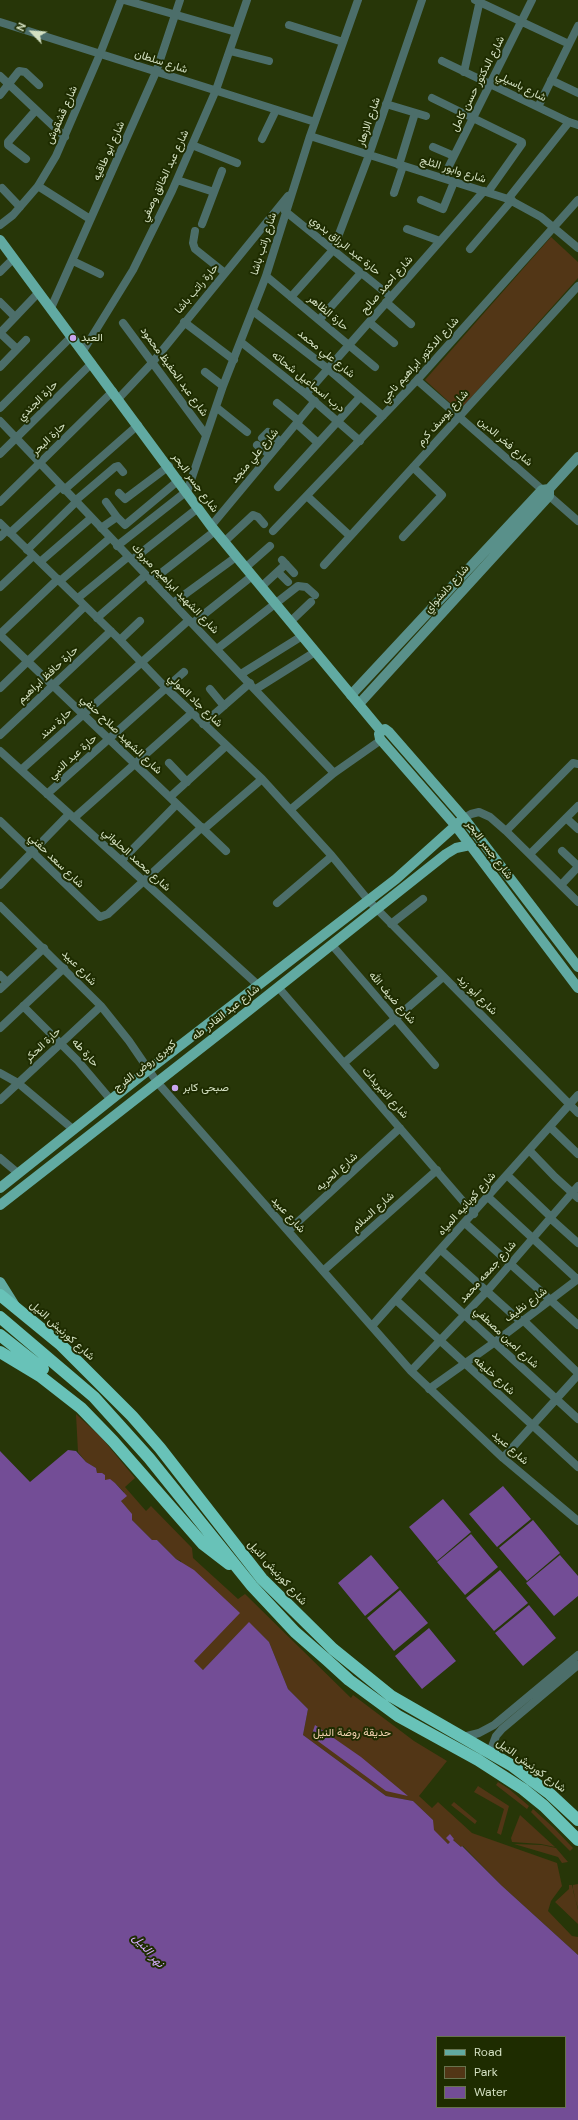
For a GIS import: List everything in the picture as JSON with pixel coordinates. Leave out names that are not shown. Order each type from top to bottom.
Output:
[{"type":"highway","name":"شارع كورنيش النيل","points":[[0,1294],[60,1344],[132,1416],[160,1448],[262,1579],[333,1649],[391,1696],[490,1752],[536,1783],[578,1820]]},
{"type":"highway","points":[[0,1317],[83,1387],[118,1422],[149,1458],[238,1569],[295,1632],[349,1680],[398,1716],[506,1777],[544,1806],[578,1840]]},
{"type":"highway","points":[[0,1335],[48,1374],[64,1394],[113,1441],[203,1544],[225,1562],[238,1569]]},
{"type":"highway","points":[[0,1352],[27,1367],[64,1394]]},
{"type":"main road","name":"شارع جسر البحر","points":[[0,240],[169,466],[213,528],[359,704],[381,735],[455,825],[578,988]]},
{"type":"main road","name":"شارع جسر البحر","points":[[381,735],[385,729],[389,732],[464,818],[578,967]]},
{"type":"main road","name":"شارع عبد القادر طه","points":[[0,1196],[19,1174],[147,1071],[369,901],[464,818]]},
{"type":"main road","points":[[445,836],[454,840],[456,848]]},
{"type":"main road","name":"شارع عبد القادر طه","points":[[124,1108],[278,987],[327,944],[376,909],[446,854],[456,848],[470,845]]},
{"type":"main road","name":"كوبرى روض الفرج","points":[[0,1196],[327,944],[339,924]]},
{"type":"main road","name":"كوبرى روض الفرج","points":[[0,1196],[107,1115],[124,1108]]},
{"type":"main road","points":[[0,1282],[16,1308]]},
{"type":"street","name":"شارع قشقوش","points":[[0,225],[20,207],[38,186],[65,137],[100,54],[120,0]]},
{"type":"street","points":[[124,0],[236,32]]},
{"type":"street","name":"شارع ابو طاقيه","points":[[51,308],[156,72],[180,0]]},
{"type":"street","name":"شارع عبد الخالق وصفي","points":[[83,351],[133,270],[177,180],[216,90],[247,0]]},
{"type":"street","name":"شارع راتب باشا","points":[[187,492],[223,386],[266,276],[285,211],[310,136],[358,0]]},
{"type":"street","name":"شارع الازهار","points":[[333,250],[369,155],[422,0]]},
{"type":"street","name":"شارع الدكتور حسن كامل","points":[[444,178],[489,84],[532,0]]},
{"type":"street","points":[[464,72],[478,1],[569,44]]},
{"type":"street","name":"شارع سلطان","points":[[0,22],[315,122]]},
{"type":"street","points":[[289,25],[343,42]]},
{"type":"street","points":[[538,107],[578,26]]},
{"type":"street","points":[[230,51],[269,61]]},
{"type":"street","name":"شارع باسيلي","points":[[442,61],[578,125]]},
{"type":"street","points":[[0,95],[19,70],[40,85]]},
{"type":"street","points":[[0,76],[65,137]]},
{"type":"street","points":[[552,80],[578,93]]},
{"type":"street","points":[[432,98],[472,119]]},
{"type":"street","points":[[386,104],[426,116]]},
{"type":"street","points":[[26,159],[8,145],[8,142],[36,110]]},
{"type":"street","points":[[262,139],[276,110]]},
{"type":"street","points":[[394,193],[414,113]]},
{"type":"street","name":"شارع احمد صالح","points":[[306,394],[440,241],[486,192],[522,144],[520,140],[472,119]]},
{"type":"street","points":[[470,249],[510,200],[569,122]]},
{"type":"street","name":"شارع وابور الثلج","points":[[310,136],[510,200],[531,211],[554,227],[578,248]]},
{"type":"street","points":[[192,145],[237,162]]},
{"type":"street","points":[[434,147],[454,156]]},
{"type":"street","points":[[202,224],[222,171]]},
{"type":"street","points":[[177,180],[214,192]]},
{"type":"street","points":[[421,200],[444,209],[454,182]]},
{"type":"street","points":[[38,186],[90,219]]},
{"type":"street","points":[[2,188],[20,207]]},
{"type":"street","name":"حارة راتب باشا","points":[[116,395],[152,363],[184,322],[292,192]]},
{"type":"street","name":"شارع الدكتور ابراهيم ناجي","points":[[273,531],[417,380],[578,200]]},
{"type":"street","name":"حارة عبد الرزاق بدوي","points":[[285,211],[361,273],[411,324]]},
{"type":"street","points":[[407,229],[440,241]]},
{"type":"street","points":[[195,231],[193,243],[195,249],[225,273]]},
{"type":"street","points":[[291,297],[333,250]]},
{"type":"street","points":[[0,272],[14,258]]},
{"type":"street","points":[[73,260],[100,274]]},
{"type":"street","points":[[319,320],[361,273]]},
{"type":"street","name":"حارة الظاهر","points":[[266,276],[375,367]]},
{"type":"street","name":"شارع يوسف كرم","points":[[324,565],[578,286]]},
{"type":"street","points":[[17,349],[1,329],[39,292]]},
{"type":"street","points":[[0,302],[15,317]]},
{"type":"street","name":"شارع علي محمد","points":[[253,311],[328,369],[383,416]]},
{"type":"street","points":[[184,322],[234,360]]},
{"type":"street","points":[[369,322],[394,343]]},
{"type":"street","name":"شارع عبد الحفيظ محمود","points":[[124,323],[206,435]]},
{"type":"street","points":[[0,408],[72,336]]},
{"type":"street","points":[[2,362],[26,340]]},
{"type":"street","name":"درب اسماعيل شحاته","points":[[241,342],[315,401],[360,441]]},
{"type":"street","name":"حارة الجندي","points":[[0,454],[92,363]]},
{"type":"street","points":[[205,372],[223,386]]},
{"type":"street","name":"شارع فخر الدين","points":[[417,380],[547,491],[578,521]]},
{"type":"street","name":"حارة البحر","points":[[0,502],[40,463],[116,395]]},
{"type":"street","points":[[278,487],[360,397]]},
{"type":"street","name":"شارع علي منجد","points":[[97,618],[213,528],[270,455],[315,401]]},
{"type":"street","points":[[277,403],[298,422],[318,444]]},
{"type":"street","points":[[216,407],[247,432]]},
{"type":"street","name":"شارع الشهيد ابراهيم مبروك","points":[[0,421],[75,502],[334,772]]},
{"type":"street","points":[[0,537],[138,425]]},
{"type":"street","points":[[262,438],[268,432],[281,442]]},
{"type":"street","points":[[257,445],[270,455]]},
{"type":"street","name":"شارع دانشواي","points":[[359,704],[578,456]]},
{"type":"street","points":[[27,550],[75,502],[115,466],[118,466],[123,472]]},
{"type":"street","points":[[119,493],[125,499],[169,466]]},
{"type":"street","points":[[403,537],[442,495],[413,467]]},
{"type":"street","points":[[106,502],[125,525],[179,480]]},
{"type":"street","name":"شارع دانشواي","points":[[351,695],[547,491]]},
{"type":"street","points":[[117,546],[187,492]]},
{"type":"street","points":[[307,496],[350,536]]},
{"type":"street","points":[[78,598],[198,508]]},
{"type":"street","points":[[224,542],[253,516],[258,517],[264,524]]},
{"type":"street","points":[[101,528],[117,517]]},
{"type":"street","points":[[40,562],[91,518]]},
{"type":"street","name":"شارع جاد المولي","points":[[0,522],[27,550],[78,598],[166,688],[262,779],[332,856],[369,901]]},
{"type":"street","points":[[0,634],[59,580],[110,538]]},
{"type":"street","points":[[245,568],[270,546]]},
{"type":"street","points":[[0,587],[34,556]]},
{"type":"street","points":[[173,603],[236,557]]},
{"type":"street","points":[[261,587],[278,572],[284,562],[294,573]]},
{"type":"street","points":[[278,572],[288,582]]},
{"type":"street","name":"حارة سند","points":[[21,770],[140,662],[252,576]]},
{"type":"street","points":[[217,649],[300,585],[306,587],[313,599],[290,622]]},
{"type":"street","points":[[0,688],[85,606]]},
{"type":"street","points":[[120,640],[140,621]]},
{"type":"street","name":"حارة حافظ ابراهيم","points":[[0,735],[111,631]]},
{"type":"street","name":"شارع الشهيد صلاح حنفي","points":[[0,634],[226,851]]},
{"type":"street","points":[[241,674],[302,636]]},
{"type":"street","points":[[256,689],[315,652]]},
{"type":"street","name":"حارة عبد النبي","points":[[47,794],[184,672]]},
{"type":"street","points":[[204,724],[250,683]]},
{"type":"street","points":[[210,689],[224,706]]},
{"type":"street","points":[[0,885],[32,852],[72,816],[136,763],[192,713]]},
{"type":"street","points":[[290,810],[334,772],[381,735]]},
{"type":"street","points":[[170,797],[226,746]]},
{"type":"street","name":"شارع محمد الحلواني","points":[[0,751],[258,985]]},
{"type":"street","points":[[169,763],[187,782]]},
{"type":"street","points":[[506,831],[577,763]]},
{"type":"street","points":[[143,882],[203,828],[262,779]]},
{"type":"street","points":[[121,861],[177,804]]},
{"type":"street","points":[[530,854],[578,806]]},
{"type":"street","points":[[464,818],[475,812],[483,813],[506,831],[578,902]]},
{"type":"street","points":[[566,818],[578,829]]},
{"type":"street","name":"شارع سعد حفني","points":[[0,821],[97,916],[106,916],[143,882]]},
{"type":"street","points":[[561,885],[578,866],[562,851]]},
{"type":"street","points":[[277,903],[332,856]]},
{"type":"street","points":[[391,924],[423,899]]},
{"type":"street","name":"شارع أبو زيد","points":[[369,901],[578,1113]]},
{"type":"street","name":"شارع عبيد","points":[[0,907],[44,948],[100,1006],[129,1041],[147,1071],[411,1371],[503,1458],[577,1518]]},
{"type":"street","name":"شارع ضيف الله","points":[[327,944],[435,1065]]},
{"type":"street","points":[[0,989],[44,948]]},
{"type":"street","points":[[0,1028],[64,968]]},
{"type":"street","points":[[0,975],[7,982]]},
{"type":"street","points":[[344,1063],[443,977]]},
{"type":"street","name":"شارع التبريدات","points":[[278,987],[474,1214]]},
{"type":"street","name":"حارة طه","points":[[24,1006],[61,1043],[111,1100]]},
{"type":"street","name":"حارة الحكر","points":[[0,1100],[100,1006]]},
{"type":"street","points":[[0,1073],[18,1083],[74,1130]]},
{"type":"street","name":"شارع كوبانيه المياه","points":[[372,1326],[474,1214],[578,1095]]},
{"type":"street","points":[[550,1127],[578,1154]]},
{"type":"street","name":"شارع الحريه","points":[[288,1231],[400,1128]]},
{"type":"street","points":[[529,1150],[575,1195]]},
{"type":"street","points":[[0,1158],[19,1174]]},
{"type":"street","name":"شارع السلام","points":[[323,1271],[437,1170]]},
{"type":"street","points":[[507,1176],[578,1243]]},
{"type":"street","name":"شارع جمعه محمد","points":[[411,1371],[488,1290],[550,1218],[575,1195],[578,1186]]},
{"type":"street","points":[[488,1197],[578,1280]]},
{"type":"street","points":[[465,1223],[512,1263],[578,1325]]},
{"type":"street","points":[[441,1250],[488,1290],[578,1374],[503,1458]]},
{"type":"street","name":"شارع امين مصطفي","points":[[420,1274],[578,1420]]},
{"type":"street","name":"شارع نظيف","points":[[429,1389],[578,1280]]},
{"type":"street","name":"شارع خليفه","points":[[396,1300],[578,1467]]},
{"type":"street","points":[[463,1736],[479,1733],[494,1725],[578,1655]]},
{"type":"street","points":[[490,1752],[496,1736],[502,1729],[578,1665]]},
{"type":"green space","points":[[551,237],[578,262],[578,278],[459,411],[425,380]]},
{"type":"green space","name":"حديقة روضة النيل","points":[[76,1414],[101,1437],[135,1478],[125,1487],[146,1511],[151,1506],[192,1548],[193,1558],[238,1599],[245,1594],[351,1698],[353,1695],[414,1741],[447,1761],[419,1796],[432,1808],[438,1802],[472,1833],[557,1863],[562,1886],[551,1901],[548,1911],[572,1936],[578,1937],[578,1955],[501,1885],[463,1846],[461,1847],[453,1840],[448,1844],[433,1830],[433,1820],[413,1801],[386,1796],[303,1735],[308,1709],[288,1689],[269,1642],[249,1623],[203,1670],[194,1661],[181,1561],[176,1559],[157,1540],[152,1540],[132,1520],[131,1514],[121,1501],[124,1492],[115,1483],[105,1480],[105,1475],[97,1473],[96,1468],[86,1462],[78,1452]]},
{"type":"green space","points":[[498,1782],[529,1806],[527,1809],[496,1785]]},
{"type":"green space","points":[[478,1786],[509,1806],[501,1835],[497,1833],[504,1809],[474,1792]]},
{"type":"green space","points":[[454,1802],[477,1821],[475,1824],[451,1805]]},
{"type":"green space","points":[[533,1809],[573,1848],[570,1851],[531,1812]]},
{"type":"green space","points":[[520,1815],[555,1847],[541,1844],[512,1842],[511,1838]]},
{"type":"green space","points":[[514,1844],[542,1845],[556,1848],[568,1862],[562,1863],[558,1857]]},
{"type":"green space","points":[[578,1884],[578,1908],[573,1891],[573,1885]]},
{"type":"green space","points":[[569,1885],[572,1885],[578,1910],[578,1924],[555,1902],[569,1889]]},
{"type":"water","name":"نهر النيل","points":[[68,1450],[76,1451],[86,1462],[96,1468],[97,1473],[102,1473],[105,1475],[105,1480],[110,1479],[115,1483],[127,1496],[121,1501],[132,1514],[132,1520],[152,1540],[157,1540],[176,1559],[194,1570],[240,1613],[194,1661],[203,1670],[249,1622],[269,1642],[288,1689],[308,1709],[303,1735],[386,1796],[413,1801],[433,1820],[434,1830],[448,1844],[450,1842],[446,1838],[450,1834],[454,1839],[453,1840],[461,1847],[462,1846],[501,1885],[578,1955],[578,2120],[0,2120],[0,1451],[30,1482]]},
{"type":"water","points":[[503,1486],[531,1519],[497,1547],[469,1514]]},
{"type":"water","points":[[443,1499],[471,1532],[437,1561],[409,1527]]},
{"type":"water","points":[[533,1520],[560,1553],[527,1581],[499,1548]]},
{"type":"water","points":[[471,1534],[498,1567],[465,1595],[437,1562]]},
{"type":"water","points":[[371,1555],[399,1588],[365,1616],[338,1583]]},
{"type":"water","points":[[560,1555],[578,1576],[578,1596],[554,1616],[526,1583]]},
{"type":"water","points":[[500,1570],[528,1603],[494,1631],[466,1598]]},
{"type":"water","points":[[400,1590],[428,1623],[394,1651],[367,1618]]},
{"type":"water","points":[[529,1605],[556,1638],[523,1666],[495,1633]]},
{"type":"water","points":[[429,1628],[456,1661],[422,1689],[395,1656]]},
{"type":"water","points":[[315,1725],[361,1757],[408,1796],[386,1791],[315,1739],[312,1734]]},
{"type":"place","name":"العبد","points":[[73,338]]},
{"type":"place","name":"صبحى كابر","points":[[175,1088]]}]
